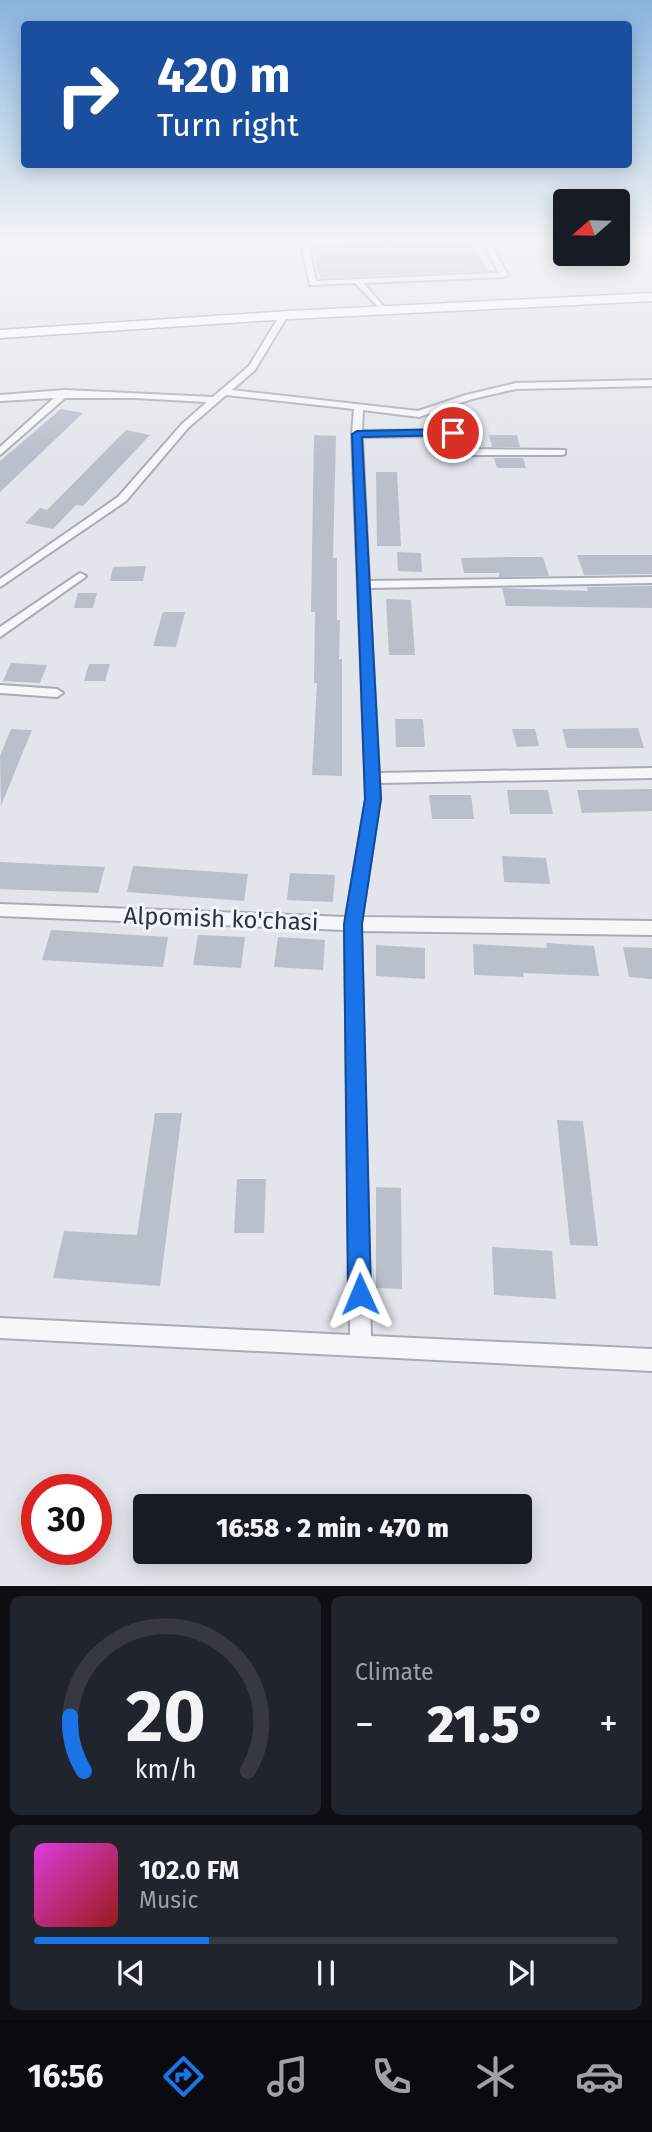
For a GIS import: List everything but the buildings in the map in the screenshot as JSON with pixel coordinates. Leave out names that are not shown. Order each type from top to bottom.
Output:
[{"type":"main road","points":[[0,334],[343,312]]},
{"type":"street","points":[[0,584],[122,499],[185,426],[252,368],[284,315]]},
{"type":"street","points":[[224,392],[419,414],[469,397],[516,386],[652,383]]},
{"type":"street","points":[[0,398],[65,393],[215,400]]},
{"type":"street","points":[[0,452],[65,393]]},
{"type":"street","points":[[359,407],[357,434],[373,799],[353,924],[360,1347]]},
{"type":"street","points":[[357,434],[453,433],[460,452],[562,452]]},
{"type":"street","points":[[0,633],[80,576]]},
{"type":"street","points":[[363,585],[652,580]]},
{"type":"street","points":[[0,689],[57,693]]},
{"type":"street","points":[[372,778],[652,773]]},
{"type":"street","name":"Alpomish ko'chasi","points":[[0,910],[353,924],[652,928]]},
{"type":"street","points":[[0,1328],[652,1360]]},
{"type":"route","points":[[360,1294],[353,924],[373,799],[357,434],[453,433]]}]
